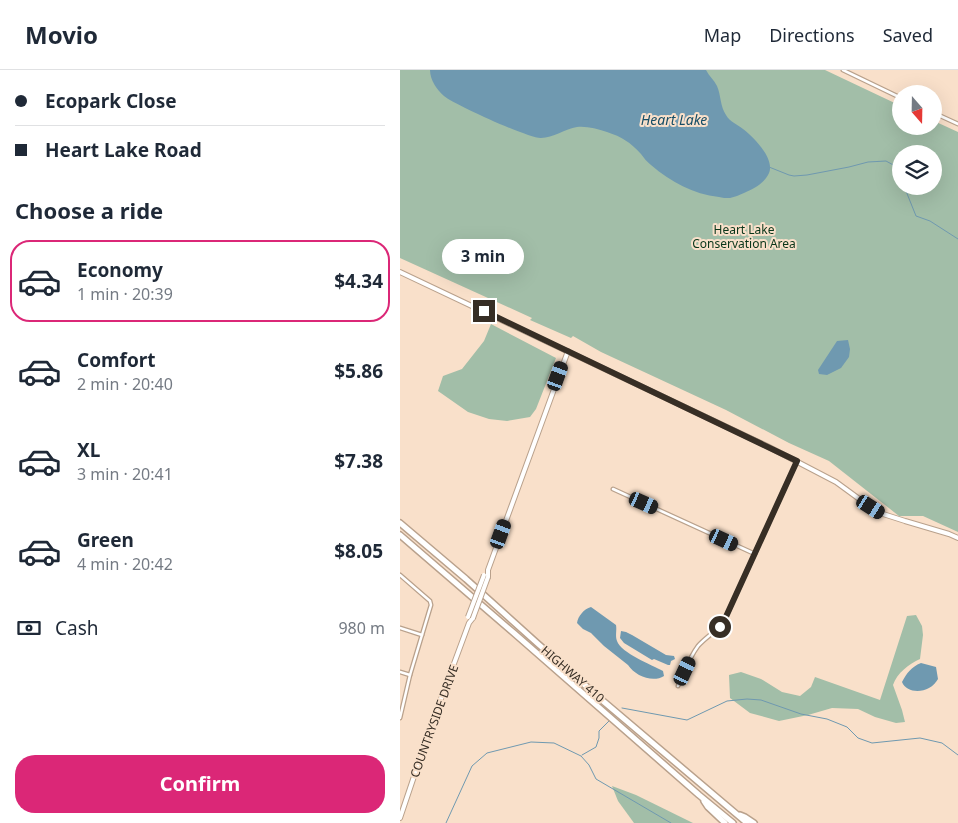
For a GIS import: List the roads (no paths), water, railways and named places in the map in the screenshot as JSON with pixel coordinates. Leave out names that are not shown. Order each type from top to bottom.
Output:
[{"type":"highway","name":"HIGHWAY 410","points":[[400,523],[466,578],[537,643],[747,823]]},
{"type":"highway","name":"HIGHWAY 410","points":[[400,535],[733,823]]},
{"type":"highway","points":[[699,795],[708,807],[725,823]]},
{"type":"highway","points":[[735,813],[746,817],[754,823]]},
{"type":"street","points":[[843,70],[892,94]]},
{"type":"street","points":[[942,117],[958,124]]},
{"type":"street","points":[[400,272],[797,461],[836,482],[880,513],[958,538]]},
{"type":"street","name":"COUNTRYSIDE DRIVE","points":[[400,818],[432,723],[469,623],[473,618],[488,570],[568,351]]},
{"type":"street","points":[[678,686],[698,646],[720,627],[724,621],[797,461]]},
{"type":"street","points":[[613,489],[754,554]]},
{"type":"street","points":[[400,574],[431,603],[410,675],[400,718]]},
{"type":"street","name":"COUNTRYSIDE DRIVE","points":[[469,623],[468,617],[486,576]]},
{"type":"street","points":[[400,628],[423,635]]},
{"type":"street","points":[[400,672],[410,675]]},
{"type":"water","name":"Heart Lake","points":[[430,70],[706,70],[717,86],[726,115],[758,143],[767,156],[770,169],[761,184],[735,197],[723,198],[700,193],[666,177],[629,143],[607,132],[588,127],[577,127],[550,137],[534,137],[461,106],[439,91],[431,77]]},
{"type":"water","points":[[848,340],[849,357],[841,368],[827,375],[819,374],[818,370],[837,341]]},
{"type":"water","points":[[591,607],[616,625],[617,641],[624,650],[663,671],[664,676],[655,679],[640,675],[591,633],[583,629],[577,623],[578,620],[584,611]]},
{"type":"water","points":[[621,631],[632,635],[666,655],[674,656],[675,659],[671,661],[670,665],[652,660],[624,643],[620,638]]},
{"type":"water","points":[[921,663],[936,667],[938,679],[925,690],[910,690],[902,682],[915,666]]},
{"type":"waterway","points":[[769,167],[794,176],[868,162],[886,161],[892,164]]},
{"type":"waterway","points":[[908,195],[916,216],[930,221],[958,239]]},
{"type":"waterway","points":[[622,708],[687,720],[727,701],[761,700],[801,714],[827,719],[847,727],[858,738],[872,743],[920,738],[942,743],[958,755]]},
{"type":"waterway","points":[[582,755],[596,747],[599,731],[609,721]]},
{"type":"waterway","points":[[446,823],[472,766],[487,753],[531,742],[554,743],[581,756],[589,765],[596,779],[671,823]]},
{"type":"park label","name":"Heart Lake Conservation Area","points":[[744,236]]}]
